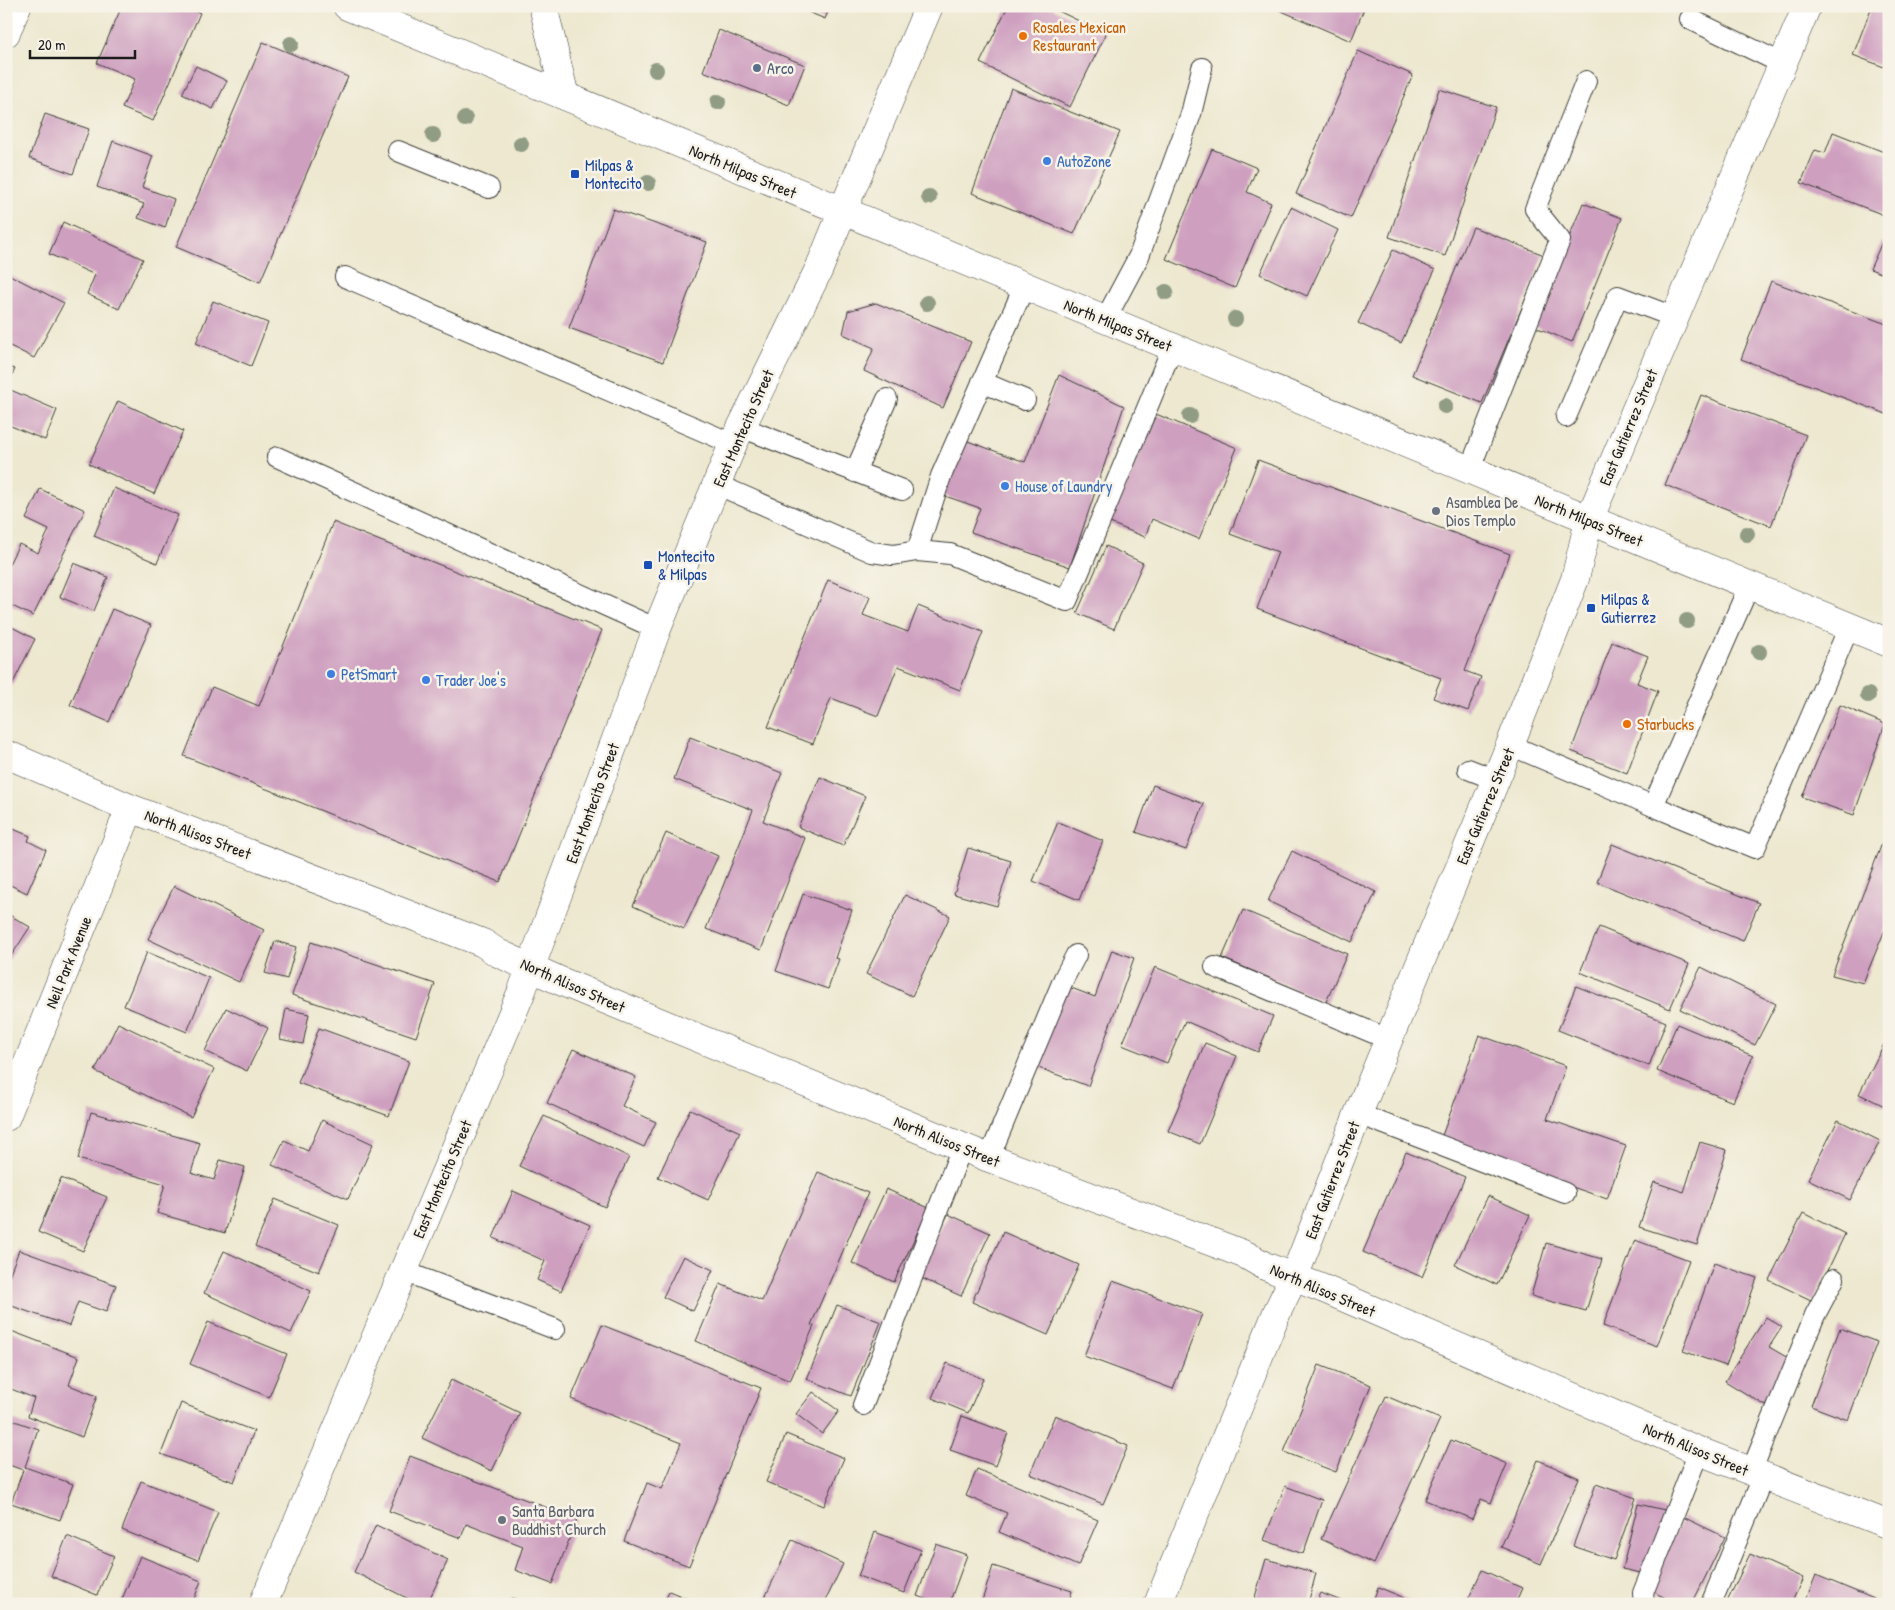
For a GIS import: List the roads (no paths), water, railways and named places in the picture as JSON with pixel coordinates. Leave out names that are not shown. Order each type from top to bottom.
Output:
[{"type":"street","points":[[6,33],[17,6]]},
{"type":"street","name":"North Milpas Street","points":[[347,6],[802,196],[843,210],[1024,287],[1889,643]]},
{"type":"street","points":[[544,6],[564,96]]},
{"type":"street","name":"East Montecito Street","points":[[263,1604],[531,966],[657,629],[737,435],[819,269],[929,6]]},
{"type":"street","name":"East Gutierrez Street","points":[[1158,1604],[1277,1312],[1294,1277],[1388,1039],[1510,745],[1575,579],[1589,520],[1807,6]]},
{"type":"street","name":"North Alisos Street","points":[[6,754],[130,808],[483,943],[498,953],[531,966],[565,983],[989,1158],[1246,1255],[1265,1266],[1699,1451],[1889,1525]]},
{"type":"street","name":"Neil Park Avenue","points":[[6,1117],[130,808]]},
{"type":"lane","points":[[1690,19],[1782,64]]},
{"type":"lane","points":[[1105,320],[1139,256],[1191,114],[1202,68]]},
{"type":"lane","points":[[1469,471],[1560,240],[1535,209],[1586,81]]},
{"type":"lane","points":[[398,151],[489,188]]},
{"type":"lane","points":[[345,277],[737,435],[855,472],[902,490]]},
{"type":"lane","points":[[918,551],[941,476],[1024,287]]},
{"type":"lane","points":[[1566,417],[1618,296],[1674,317]]},
{"type":"lane","points":[[718,485],[872,552],[893,555],[918,551],[950,554],[1067,601],[1172,348]]},
{"type":"lane","points":[[982,382],[1025,400]]},
{"type":"lane","points":[[855,472],[887,399]]},
{"type":"lane","points":[[277,457],[657,629]]},
{"type":"lane","points":[[1653,806],[1750,586]]},
{"type":"lane","points":[[1510,745],[1755,848],[1849,627]]},
{"type":"lane","points":[[1468,769],[1496,780]]},
{"type":"lane","points":[[989,1158],[1064,978],[1076,955]]},
{"type":"lane","points":[[1216,967],[1388,1039]]},
{"type":"lane","points":[[1358,1114],[1565,1193]]},
{"type":"lane","points":[[863,1405],[962,1147]]},
{"type":"lane","points":[[403,1271],[555,1329]]},
{"type":"lane","points":[[1711,1604],[1815,1315],[1834,1279]]},
{"type":"lane","points":[[1644,1604],[1643,1593],[1661,1552],[1699,1451]]},
{"type":"place","name":"Rosales Mexican Restaurant","points":[[1023,36]]},
{"type":"place","name":"Arco","points":[[757,68]]},
{"type":"place","name":"AutoZone","points":[[1047,161]]},
{"type":"place","name":"Milpas & Montecito","points":[[575,174]]},
{"type":"place","name":"House of Laundry","points":[[1005,486]]},
{"type":"place","name":"Asamblea De Dios Templo","points":[[1436,511]]},
{"type":"place","name":"Montecito & Milpas","points":[[648,565]]},
{"type":"place","name":"Milpas & Gutierrez","points":[[1591,608]]},
{"type":"place","name":"PetSmart","points":[[331,674]]},
{"type":"place","name":"Trader Joe's","points":[[426,680]]},
{"type":"place","name":"Starbucks","points":[[1627,724]]},
{"type":"place","name":"Santa Barbara Buddhist Church","points":[[502,1520]]}]
